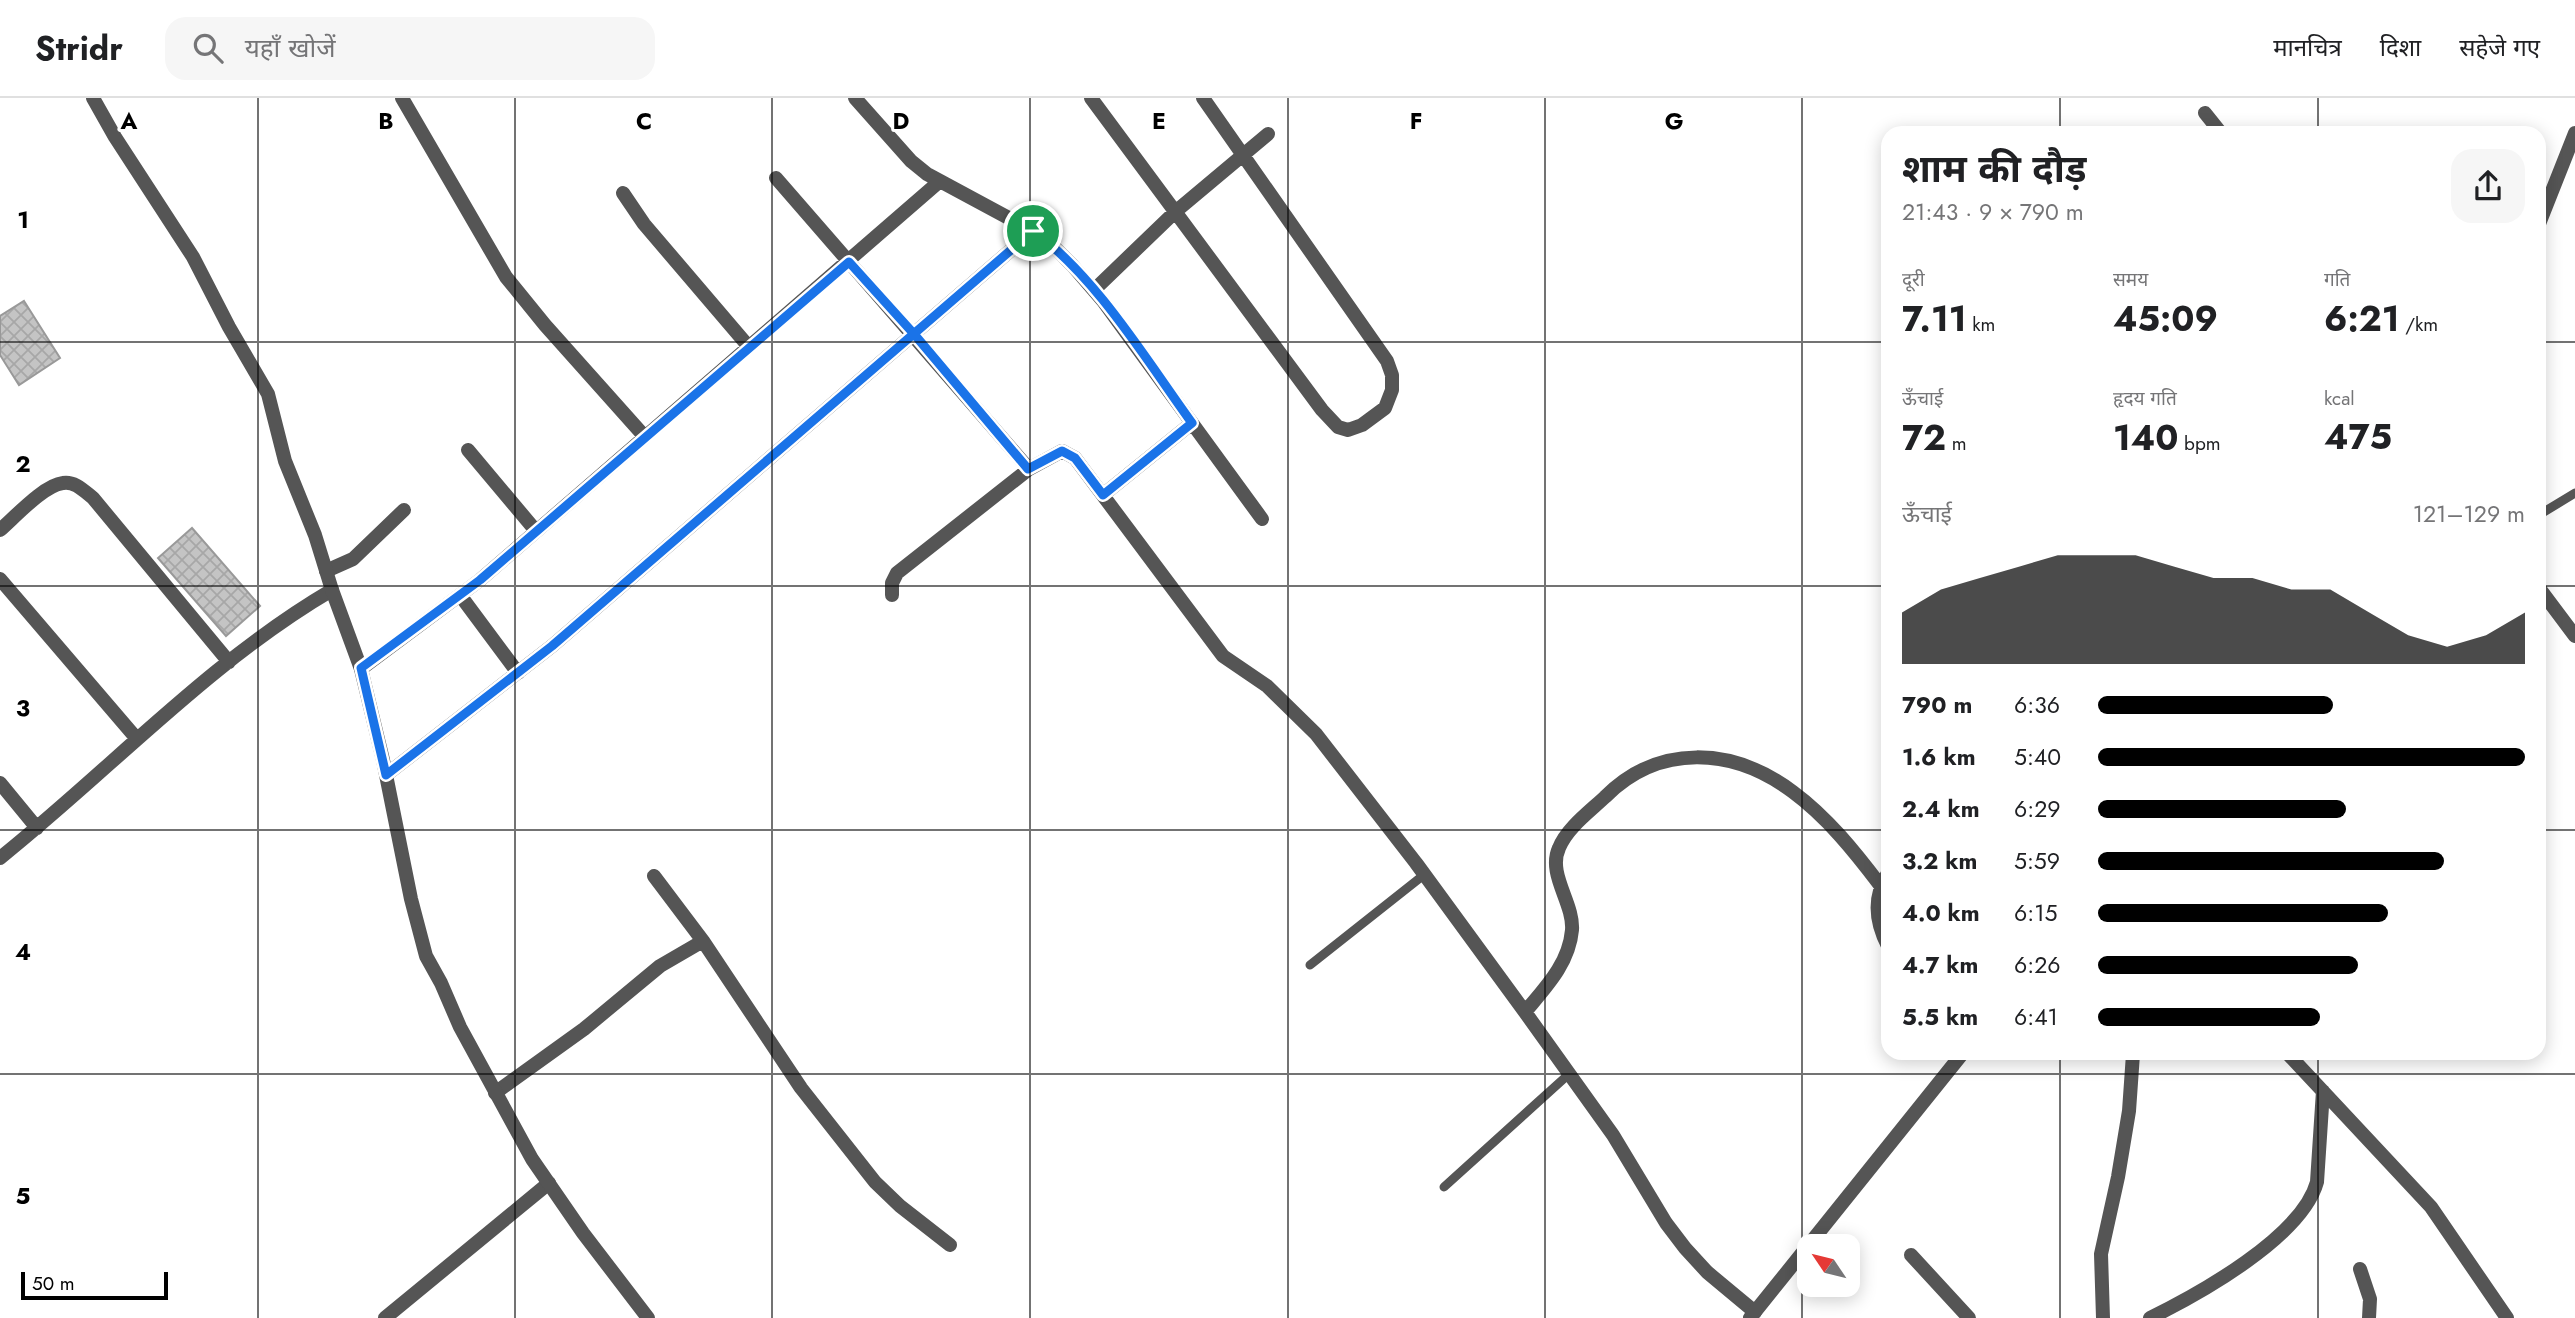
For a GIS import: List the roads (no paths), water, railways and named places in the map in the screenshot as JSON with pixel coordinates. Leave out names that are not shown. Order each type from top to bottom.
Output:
[{"type":"street","points":[[93,98],[192,257],[268,394],[285,461],[315,535],[361,668],[426,956],[442,983],[460,1027],[495,1093],[549,1183],[583,1233],[648,1318]]},
{"type":"street","points":[[402,98],[506,277],[645,437]]},
{"type":"street","points":[[855,98],[911,161],[940,181],[1033,231],[1052,245],[1094,290],[1262,519]]},
{"type":"street","points":[[1091,98],[1322,410],[1338,427],[1348,430],[1363,425],[1385,408],[1392,390],[1392,376],[1387,361],[1203,98]]},
{"type":"street","points":[[2205,113],[2215,126]]},
{"type":"street","points":[[2546,206],[2575,133]]},
{"type":"street","points":[[1094,290],[1175,212],[1268,134]]},
{"type":"street","points":[[776,178],[914,334],[1028,469]]},
{"type":"street","points":[[361,668],[460,595],[940,181]]},
{"type":"street","points":[[623,193],[644,225],[749,347]]},
{"type":"street","points":[[386,775],[552,646],[1033,231]]},
{"type":"street","points":[[1103,495],[1192,423]]},
{"type":"street","points":[[468,450],[536,531]]},
{"type":"street","points":[[891,595],[892,583],[897,573],[1028,469],[1062,451],[1075,458],[1223,656],[1267,686],[1315,734],[1424,874],[1525,1012],[1613,1135],[1666,1223],[1707,1272],[1752,1315],[1957,1060]]},
{"type":"street","points":[[0,530],[48,489],[64,482],[79,486],[93,498],[229,662]]},
{"type":"street","points":[[326,571],[353,559],[404,510]]},
{"type":"street","points":[[0,579],[137,739]]},
{"type":"street","points":[[0,858],[229,662],[288,616],[332,590]]},
{"type":"street","points":[[460,595],[517,673]]},
{"type":"street","points":[[2546,597],[2575,636]]},
{"type":"street","points":[[1525,1012],[1558,972],[1572,930],[1569,907],[1555,861],[1558,849],[1566,835],[1612,789],[1635,772],[1690,756],[1718,758],[1759,772],[1793,792],[1881,876]]},
{"type":"street","points":[[0,783],[37,828]]},
{"type":"street","points":[[654,876],[703,941],[801,1088],[875,1182],[900,1206],[950,1245]]},
{"type":"street","points":[[1881,890],[1876,908],[1881,933]]},
{"type":"street","points":[[495,1093],[584,1029],[660,965],[703,941]]},
{"type":"street","points":[[2103,1318],[2101,1254],[2129,1111],[2133,1060]]},
{"type":"street","points":[[2294,1060],[2431,1207],[2507,1318]]},
{"type":"street","points":[[2150,1318],[2197,1295],[2267,1245],[2301,1214],[2313,1196],[2317,1182],[2323,1091]]},
{"type":"street","points":[[385,1318],[549,1183]]},
{"type":"street","points":[[1912,1255],[1969,1318]]},
{"type":"street","points":[[2360,1269],[2370,1299],[2370,1318]]},
{"type":"lane","points":[[2546,510],[2575,493]]},
{"type":"lane","points":[[1310,965],[1424,874]]},
{"type":"lane","points":[[1444,1186],[1569,1074]]}]
